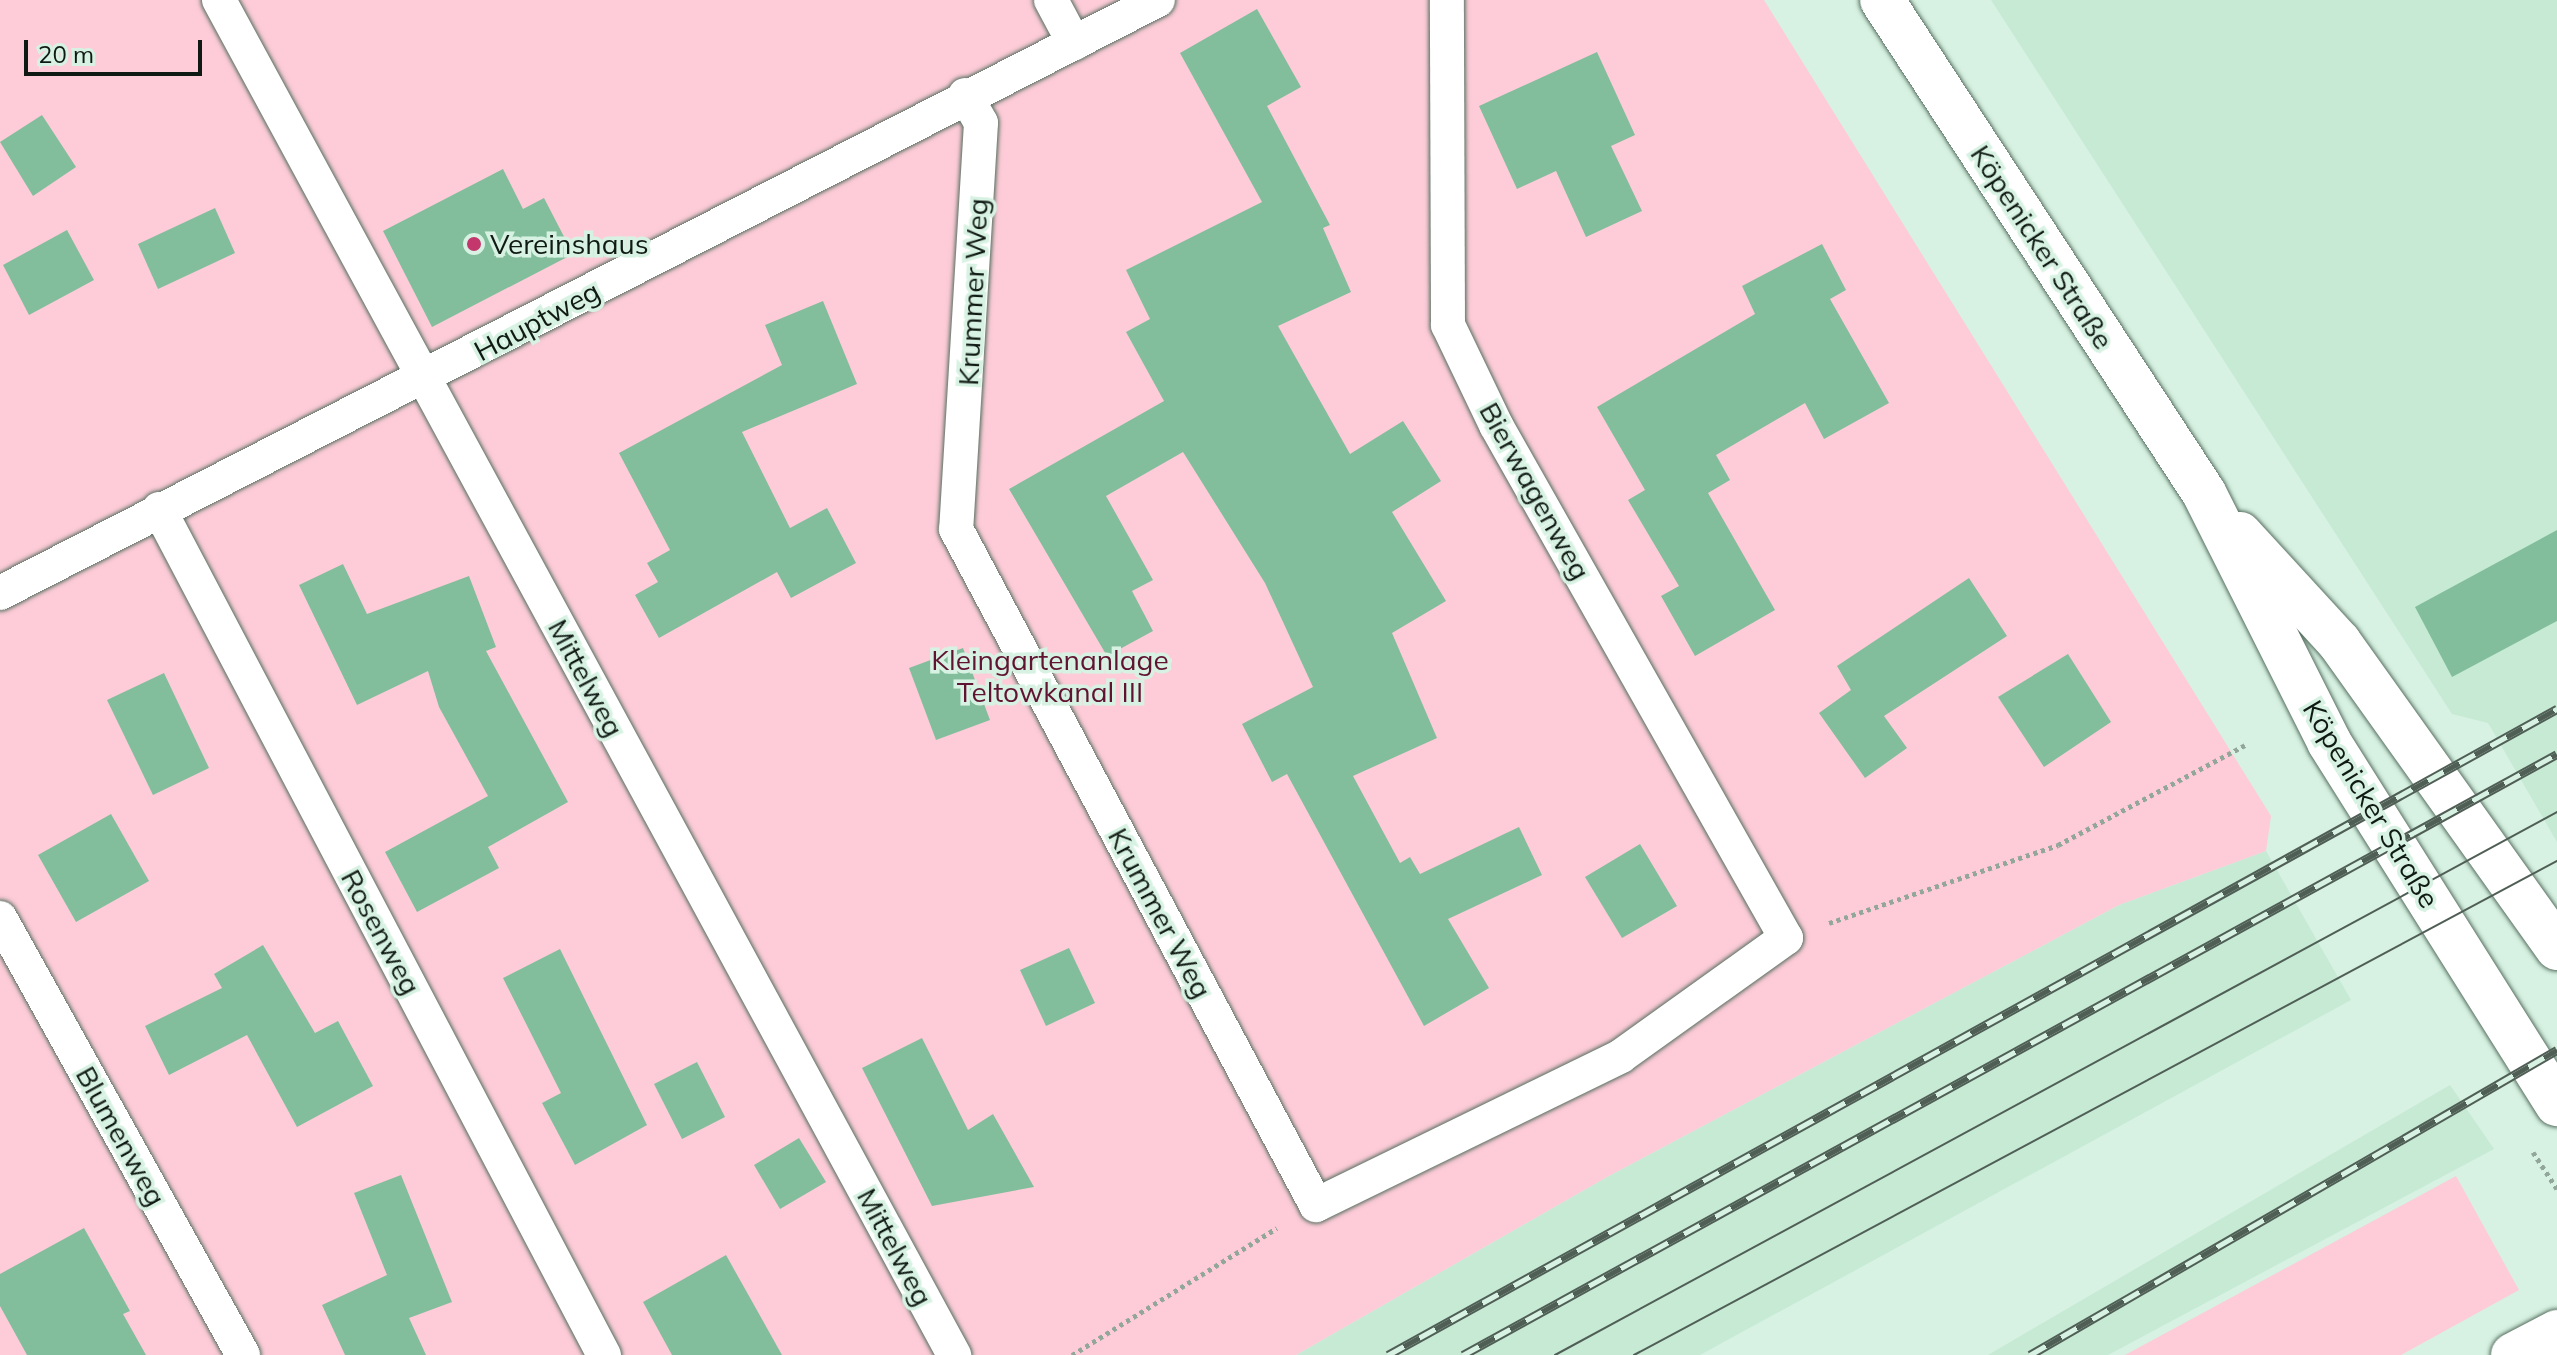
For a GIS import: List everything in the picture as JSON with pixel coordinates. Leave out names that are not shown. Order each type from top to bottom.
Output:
[{"type":"main road","name":"Köpenicker Straße","points":[[1882,0],[2204,493],[2329,742],[2557,1104]]},
{"type":"main road","name":"Köpenicker Straße","points":[[2204,493],[2339,642],[2557,948]]},
{"type":"main road","points":[[2513,1355],[2557,1332]]},
{"type":"lane","name":"Mittelweg","points":[[219,0],[954,1355]]},
{"type":"lane","points":[[1051,0],[1074,43]]},
{"type":"lane","name":"Hauptweg","points":[[0,593],[159,509],[425,380],[965,95],[1158,0]]},
{"type":"lane","name":"Bierwagenweg","points":[[1447,0],[1448,325],[1496,425],[1786,938]]},
{"type":"lane","name":"Krummer Weg","points":[[965,95],[981,123],[975,298],[956,529],[1316,1205]]},
{"type":"lane","name":"Rosenweg","points":[[159,509],[604,1355]]},
{"type":"lane","name":"Blumenweg","points":[[0,918],[243,1355]]},
{"type":"lane","points":[[1316,1205],[1621,1056],[1786,938]]},
{"type":"path","points":[[1786,938],[2058,845],[2245,745]]},
{"type":"path","points":[[2547,1172],[2557,1189]]},
{"type":"path","points":[[1072,1355],[1316,1205]]},
{"type":"shaded area","points":[[1991,0],[2557,0],[2557,842],[2488,723],[2452,714]]},
{"type":"shaded area","points":[[2266,851],[2351,1000],[1700,1355],[1296,1355],[1607,1177],[2119,905]]},
{"type":"shaded area","points":[[2450,1085],[2494,1149],[2108,1355],[1988,1355]]},
{"type":"green space","name":"Kleingartenanlage Teltowkanal III","points":[[0,0],[1764,0],[2271,816],[2266,851],[2119,905],[1607,1177],[1296,1355],[0,1355]]},
{"type":"green space","points":[[2456,1176],[2519,1290],[2401,1355],[2125,1355]]},
{"type":"building","points":[[1257,9],[1301,87],[1267,106],[1330,225],[1323,228],[1351,292],[1278,326],[1350,454],[1403,421],[1441,481],[1392,512],[1446,601],[1392,633],[1437,738],[1353,776],[1400,863],[1410,857],[1420,874],[1519,827],[1542,875],[1448,919],[1489,988],[1424,1026],[1287,774],[1272,782],[1242,724],[1313,687],[1265,583],[1183,452],[1106,496],[1153,580],[1132,591],[1153,631],[1107,656],[1009,489],[1164,401],[1126,332],[1150,319],[1126,270],[1262,202],[1180,53]]},
{"type":"building","points":[[1597,52],[1635,135],[1611,146],[1642,211],[1586,237],[1556,171],[1517,189],[1479,106]]},
{"type":"building","points":[[42,115],[76,167],[33,196],[0,142]]},
{"type":"building","name":"Vereinshaus","points":[[503,169],[523,209],[544,198],[573,254],[432,327],[383,231]]},
{"type":"building","points":[[215,208],[235,253],[158,289],[138,244]]},
{"type":"building","points":[[67,230],[94,280],[29,315],[3,265]]},
{"type":"building","points":[[1822,244],[1846,290],[1830,299],[1889,403],[1824,439],[1805,403],[1716,455],[1730,480],[1708,493],[1775,610],[1695,656],[1661,596],[1679,586],[1628,500],[1645,490],[1597,407],[1755,314],[1742,286]]},
{"type":"building","points":[[823,301],[857,384],[742,432],[790,528],[827,508],[856,563],[791,598],[777,572],[659,638],[635,595],[658,582],[647,563],[670,550],[619,453],[782,365],[765,325]]},
{"type":"building","points":[[2557,530],[2557,621],[2452,677],[2415,607]]},
{"type":"building","points":[[343,564],[367,614],[469,576],[496,647],[486,651],[568,802],[488,847],[499,868],[417,912],[385,852],[488,796],[439,707],[428,671],[357,705],[299,585]]},
{"type":"building","points":[[1969,578],[2007,636],[1884,716],[1907,748],[1865,778],[1819,713],[1851,690],[1837,666]]},
{"type":"building","points":[[963,648],[990,720],[936,740],[909,668]]},
{"type":"building","points":[[2068,654],[2111,722],[2044,767],[1998,697]]},
{"type":"building","points":[[164,673],[209,768],[153,795],[107,700]]},
{"type":"building","points":[[111,814],[149,881],[76,922],[38,855]]},
{"type":"building","points":[[1640,844],[1677,906],[1622,938],[1585,877]]},
{"type":"building","points":[[263,945],[315,1033],[338,1021],[373,1086],[297,1127],[247,1035],[169,1075],[145,1026],[222,988],[214,974]]},
{"type":"building","points":[[1069,948],[1095,1003],[1046,1026],[1020,970]]},
{"type":"building","points":[[560,949],[647,1125],[575,1165],[542,1103],[561,1093],[503,978]]},
{"type":"building","points":[[922,1038],[968,1130],[993,1114],[1034,1187],[932,1206],[862,1068]]},
{"type":"building","points":[[697,1062],[725,1117],[682,1139],[654,1084]]},
{"type":"building","points":[[799,1138],[826,1182],[780,1209],[754,1165]]},
{"type":"building","points":[[401,1175],[452,1302],[409,1318],[426,1355],[345,1355],[322,1305],[387,1275],[354,1193]]},
{"type":"building","points":[[84,1228],[130,1311],[123,1314],[146,1355],[27,1355],[0,1306],[0,1274]]},
{"type":"building","points":[[726,1255],[782,1355],[672,1355],[643,1302]]},
{"type":"tram line","points":[[1555,1355],[2557,812]]},
{"type":"tram line","points":[[1634,1355],[2557,861]]},
{"type":"railway","points":[[1388,1355],[2557,709]]},
{"type":"railway","points":[[1463,1355],[2557,754]]},
{"type":"railway","points":[[2030,1355],[2557,1050]]},
{"type":"place","name":"Vereinshaus","points":[[474,244]]}]
